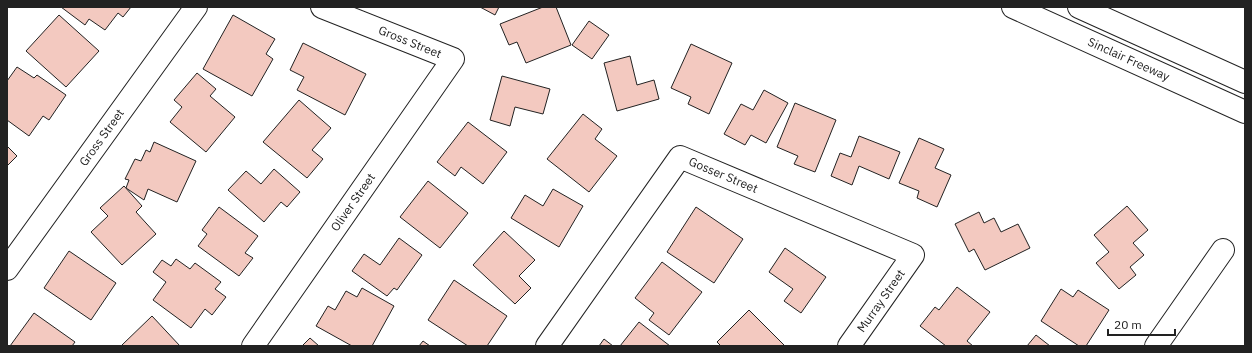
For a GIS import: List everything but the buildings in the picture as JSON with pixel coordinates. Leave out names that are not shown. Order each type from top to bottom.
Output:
[{"type":"main road","name":"Gross Street","points":[[7,269],[196,7]]},
{"type":"main road","name":"Gross Street","points":[[322,7],[453,59]]},
{"type":"main road","name":"Sinclair Freeway","points":[[1013,7],[1245,112]]},
{"type":"main road","points":[[1079,7],[1245,82]]},
{"type":"main road","name":"Oliver Street","points":[[253,346],[453,59]]},
{"type":"main road","name":"Gosser Street","points":[[547,346],[680,157],[912,255]]},
{"type":"main road","points":[[1156,346],[1223,250]]},
{"type":"main road","name":"Murray Street","points":[[849,346],[912,255]]}]
